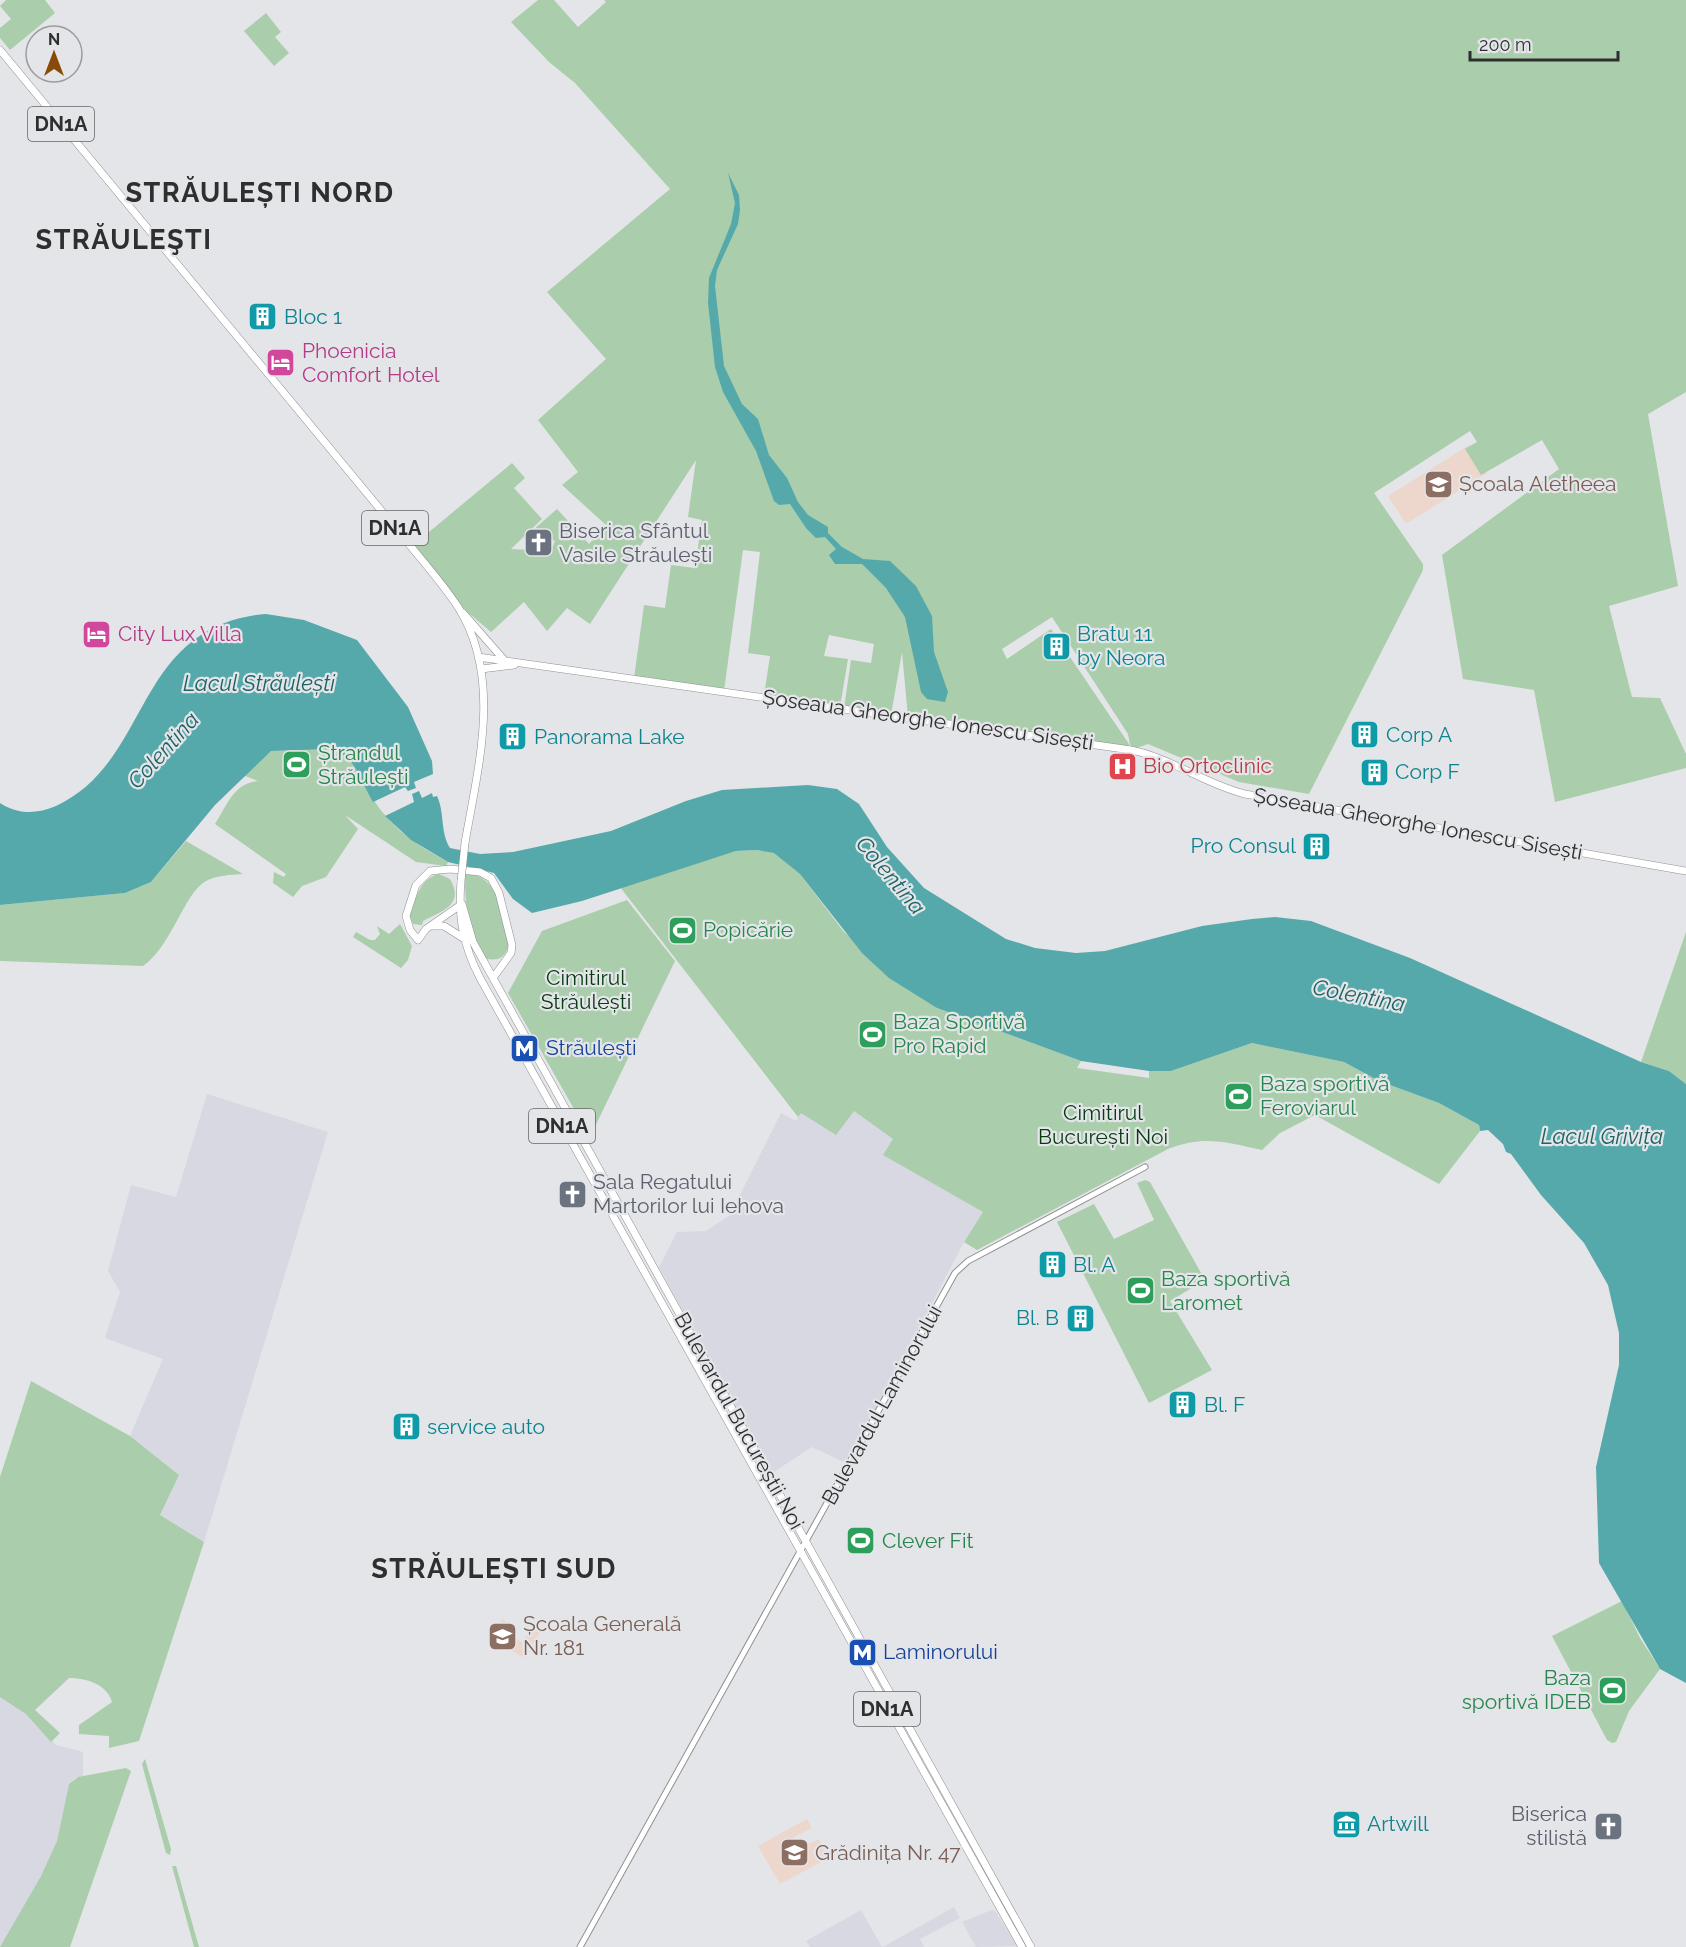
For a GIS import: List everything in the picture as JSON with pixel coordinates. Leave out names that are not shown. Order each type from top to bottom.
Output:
[{"type":"main road","name":"DN1A","points":[[0,50],[399,532],[459,608],[481,669]]},
{"type":"main road","points":[[459,608],[505,661]]},
{"type":"main road","name":"Șoseaua Gheorghe Ionescu Sisești","points":[[478,657],[1131,750],[1149,754],[1223,787],[1245,794],[1686,872]]},
{"type":"main road","name":"Șoseaua Gheorghe Ionescu Sisești","points":[[481,669],[516,664]]},
{"type":"main road","name":"Bulevardul Bucureștii Noi","points":[[481,669],[484,720],[460,890],[459,906],[463,938],[480,978],[1022,1947]]},
{"type":"main road","points":[[459,906],[429,926],[418,940],[410,930],[406,916],[416,885],[424,875],[445,868],[486,874],[494,882],[499,892],[513,945],[511,953],[493,978]]},
{"type":"main road","name":"Bulevardul Bucureștii Noi","points":[[460,890],[470,933],[484,963],[1031,1947]]},
{"type":"main road","points":[[429,926],[444,926],[463,938]]},
{"type":"main road","points":[[484,963],[502,963]]},
{"type":"street","name":"Bulevardul Laminorului","points":[[580,1947],[812,1529],[962,1265],[1144,1167]]},
{"type":"street","points":[[800,1530],[812,1529]]},
{"type":"shaded area","name":"Școala Aletheea","points":[[1469,445],[1487,473],[1406,524],[1388,496]]},
{"type":"shaded area","points":[[207,1094],[328,1132],[204,1542],[160,1515],[179,1475],[130,1436],[163,1359],[105,1338],[120,1292],[108,1271],[131,1185],[176,1197]]},
{"type":"shaded area","points":[[854,1111],[894,1139],[884,1155],[983,1212],[964,1242],[848,1464],[812,1447],[772,1473],[659,1267],[677,1232],[706,1231],[730,1215],[781,1113],[796,1121],[800,1113]]},
{"type":"shaded area","name":"Școala Generală Nr. 181","points":[[502,1619],[509,1623],[504,1633],[522,1642],[532,1625],[541,1630],[525,1658],[491,1640]]},
{"type":"shaded area","points":[[0,1697],[26,1713],[56,1745],[83,1752],[83,1776],[75,1778],[69,1784],[57,1841],[41,1876],[0,1947]]},
{"type":"shaded area","name":"Grădinița Nr. 47","points":[[807,1819],[812,1828],[794,1837],[800,1848],[819,1839],[829,1858],[780,1884],[758,1846]]},
{"type":"shaded area","points":[[954,1907],[960,1918],[920,1939],[924,1947],[883,1947]]},
{"type":"shaded area","points":[[861,1910],[882,1947],[810,1947],[806,1941]]},
{"type":"shaded area","points":[[992,1910],[996,1912],[1017,1946],[976,1947],[962,1922]]},
{"type":"green space","points":[[6,0],[45,0],[55,13],[42,24],[24,24],[24,38],[10,50],[0,38],[0,28],[11,19],[0,6]]},
{"type":"green space","points":[[538,0],[554,0],[578,27],[606,2],[604,0],[1686,0],[1686,392],[1648,414],[1678,586],[1609,606],[1632,697],[1660,698],[1686,754],[1686,768],[1555,802],[1534,690],[1463,679],[1442,555],[1559,469],[1542,440],[1481,475],[1465,449],[1477,442],[1470,431],[1374,493],[1423,564],[1423,570],[1309,794],[1239,782],[1148,744],[1131,750],[1128,734],[1052,617],[1002,649],[1007,659],[1051,629],[1129,744],[1129,748],[908,717],[902,652],[891,715],[844,708],[851,660],[871,663],[874,644],[829,635],[824,656],[848,659],[840,707],[764,696],[770,656],[748,653],[760,552],[743,550],[724,691],[634,678],[644,605],[665,608],[671,565],[695,568],[702,520],[688,517],[696,460],[590,624],[567,608],[547,631],[524,602],[491,632],[451,598],[411,547],[512,463],[525,478],[514,488],[542,519],[511,549],[531,550],[549,555],[555,541],[533,530],[557,509],[589,544],[606,525],[562,485],[578,472],[538,420],[606,359],[547,292],[670,189],[575,83],[549,62],[511,22]]},
{"type":"green space","points":[[266,13],[281,32],[275,37],[289,53],[274,66],[244,31]]},
{"type":"green space","points":[[333,749],[342,754],[356,768],[378,806],[391,822],[414,841],[448,862],[446,866],[416,862],[345,815],[358,829],[326,877],[302,886],[293,897],[273,883],[274,872],[284,877],[286,874],[215,824],[237,790],[258,781],[243,775],[271,751]]},
{"type":"green space","points":[[186,841],[243,874],[215,878],[198,887],[162,946],[143,966],[0,961],[0,905],[125,893],[151,882]]},
{"type":"green space","name":"Baza Sportivă Pro Rapid","points":[[757,850],[775,853],[800,874],[844,932],[937,1008],[1081,1061],[1077,1068],[1149,1078],[1149,1071],[1171,1071],[1252,1043],[1344,1062],[1379,1081],[1439,1103],[1479,1125],[1480,1131],[1439,1184],[1315,1115],[1280,1133],[1262,1150],[1215,1141],[1193,1142],[1168,1149],[977,1250],[964,1242],[983,1212],[883,1155],[893,1139],[854,1111],[836,1135],[801,1113],[798,1117],[620,887],[736,851]]},
{"type":"green space","points":[[465,873],[486,881],[498,899],[509,945],[506,953],[499,959],[487,959],[475,942],[468,919]]},
{"type":"green space","points":[[439,874],[450,879],[455,895],[453,901],[444,910],[423,921],[422,925],[413,924],[410,916],[419,890],[427,880]]},
{"type":"green space","name":"Cimitirul Străulești","points":[[627,900],[675,961],[590,1137],[508,993],[542,931]]},
{"type":"green space","points":[[400,924],[412,946],[408,960],[401,968],[353,937],[356,932],[370,940],[375,940],[380,934],[377,926],[389,934]]},
{"type":"green space","points":[[1686,932],[1686,1084],[1669,1071],[1641,1062]]},
{"type":"green space","name":"Baza sportivă Laromet","points":[[1145,1180],[1150,1182],[1205,1280],[1170,1301],[1212,1370],[1149,1403],[1057,1222],[1094,1204],[1114,1239],[1154,1220],[1137,1183]]},
{"type":"green space","points":[[31,1381],[130,1436],[179,1475],[160,1515],[204,1542],[139,1741],[109,1748],[109,1736],[79,1734],[79,1725],[112,1702],[101,1686],[89,1681],[69,1678],[35,1710],[60,1733],[51,1742],[26,1714],[0,1697],[0,1477]]},
{"type":"green space","name":"Baza sportivă IDEB","points":[[1622,1601],[1640,1638],[1660,1669],[1629,1711],[1616,1742],[1612,1743],[1607,1740],[1552,1636]]},
{"type":"green space","points":[[145,1759],[171,1849],[170,1855],[166,1853],[142,1764]]},
{"type":"green space","points":[[126,1768],[131,1771],[70,1947],[0,1947],[41,1876],[57,1841],[69,1784],[78,1777]]},
{"type":"green space","points":[[172,1866],[176,1866],[199,1947],[194,1947]]},
{"type":"water","points":[[728,173],[739,195],[740,210],[738,224],[717,270],[715,286],[724,366],[742,404],[758,419],[769,455],[787,478],[798,502],[808,515],[828,527],[828,533],[842,547],[863,559],[890,561],[916,586],[932,616],[934,652],[948,692],[945,702],[927,699],[921,692],[905,617],[886,588],[862,564],[835,564],[829,555],[836,549],[825,537],[816,538],[806,528],[790,504],[779,505],[774,501],[756,451],[723,392],[715,367],[708,303],[709,278],[731,224],[735,203]]},
{"type":"water","name":"Lacul Străulești","points":[[266,614],[304,620],[357,640],[408,707],[432,761],[433,774],[414,782],[416,788],[408,791],[405,787],[373,802],[353,764],[333,749],[271,751],[215,805],[151,882],[125,893],[0,905],[0,803],[14,810],[42,811],[56,806],[81,791],[101,771],[117,749],[174,658],[202,634],[219,625]]},
{"type":"water","name":"Lacul Grivița","points":[[808,785],[837,789],[859,804],[887,847],[924,888],[1006,939],[1035,948],[1076,953],[1105,951],[1202,926],[1252,919],[1275,917],[1311,921],[1410,958],[1641,1062],[1669,1071],[1686,1084],[1686,1683],[1660,1669],[1599,1563],[1596,1467],[1619,1365],[1619,1333],[1608,1285],[1584,1243],[1541,1195],[1511,1154],[1506,1152],[1503,1144],[1488,1130],[1480,1131],[1479,1125],[1439,1103],[1379,1081],[1344,1062],[1252,1043],[1171,1071],[1149,1071],[1081,1061],[937,1008],[889,978],[862,953],[800,874],[774,853],[757,850],[736,851],[582,901],[532,913],[513,899],[494,873],[448,862],[411,840],[385,816],[414,802],[412,794],[419,791],[422,798],[432,793],[433,797],[437,796],[439,802],[445,836],[450,848],[480,854],[513,852],[611,831],[686,801],[722,790]]},
{"type":"place","name":"Bloc 1","points":[[263,317]]},
{"type":"place","name":"Phoenicia Comfort Hotel","points":[[281,363]]},
{"type":"place","name":"Școala Aletheea","points":[[1438,484]]},
{"type":"place","name":"Biserica Sfântul Vasile Străulești","points":[[538,543]]},
{"type":"place","name":"City Lux Villa","points":[[97,634]]},
{"type":"place","name":"Bratu 11 by Neora","points":[[1056,646]]},
{"type":"place","name":"Corp A","points":[[1365,735]]},
{"type":"place","name":"Panorama Lake","points":[[513,737]]},
{"type":"place","name":"Ștrandul Străulești","points":[[297,765]]},
{"type":"place","name":"Bio Ortoclinic","points":[[1122,766]]},
{"type":"place","name":"Corp F","points":[[1374,772]]},
{"type":"place","name":"Pro Consul","points":[[1317,846]]},
{"type":"place","name":"Popicărie","points":[[682,930]]},
{"type":"place","name":"Baza Sportivă Pro Rapid","points":[[872,1034]]},
{"type":"place","name":"Străulești","points":[[525,1048]]},
{"type":"place","name":"Baza sportivă Feroviarul","points":[[1239,1096]]},
{"type":"place","name":"Sala Regatului Martorilor lui Iehova","points":[[572,1194]]},
{"type":"place","name":"Bl. A","points":[[1052,1265]]},
{"type":"place","name":"Baza sportivă Laromet","points":[[1140,1291]]},
{"type":"place","name":"Bl. B","points":[[1080,1318]]},
{"type":"place","name":"Bl. F","points":[[1183,1405]]},
{"type":"place","name":"service auto","points":[[406,1427]]},
{"type":"place","name":"Clever Fit","points":[[861,1541]]},
{"type":"place","name":"Școala Generală Nr. 181","points":[[502,1636]]},
{"type":"place","name":"Laminorului","points":[[862,1652]]},
{"type":"place","name":"Baza sportivă IDEB","points":[[1612,1690]]},
{"type":"place","name":"Artwill","points":[[1346,1824]]},
{"type":"place","name":"Biserica stilistă","points":[[1608,1826]]},
{"type":"place","name":"Grădinița Nr. 47","points":[[794,1853]]},
{"type":"district","name":"STRĂULEȘTI NORD","points":[[260,193]]},
{"type":"district","name":"STRĂULEŞTI","points":[[124,240]]},
{"type":"district","name":"STRĂULEȘTI SUD","points":[[494,1569]]},
{"type":"water label","name":"Colentina","points":[[163,750]]},
{"type":"water label","name":"Colentina","points":[[891,875]]},
{"type":"water label","name":"Colentina","points":[[1359,995]]},
{"type":"park label","name":"Cimitirul București Noi","points":[[1103,1125]]}]
